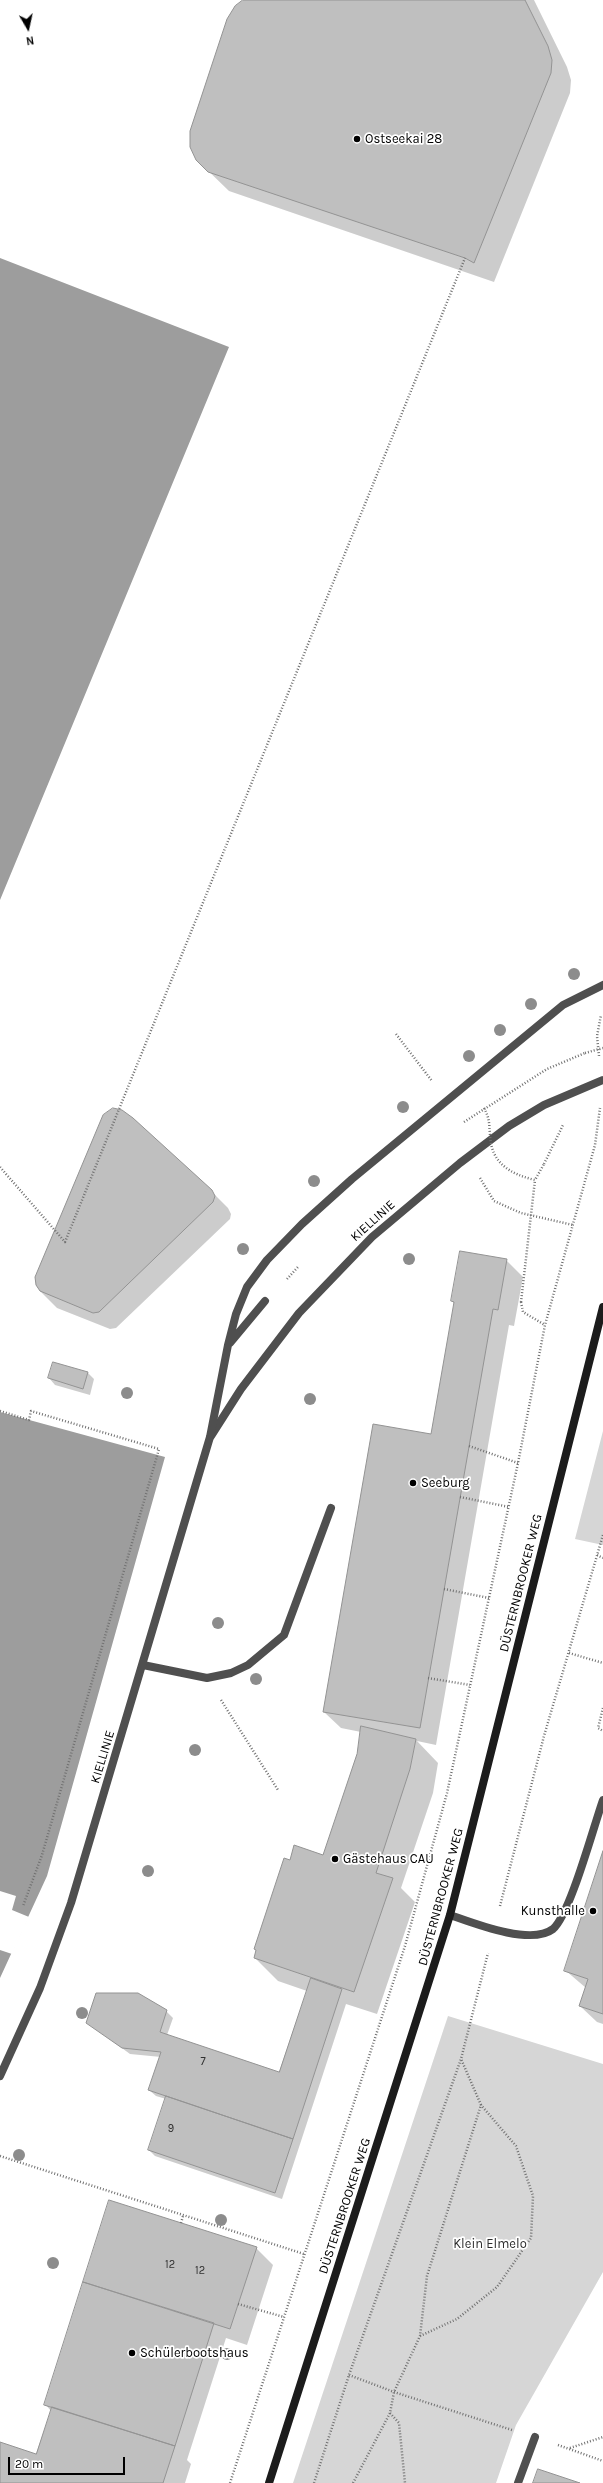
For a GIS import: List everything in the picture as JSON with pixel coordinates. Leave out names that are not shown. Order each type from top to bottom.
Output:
[{"type":"street","name":"KIELLINIE","points":[[0,2076],[40,1988],[71,1903],[210,1437],[228,1345],[236,1314],[247,1287],[267,1260],[302,1224],[352,1179],[563,1005],[603,985]]},
{"type":"street","name":"KIELLINIE","points":[[210,1437],[246,1383],[298,1313],[372,1237],[466,1158],[509,1126],[538,1109],[602,1080]]},
{"type":"street","name":"KIELLINIE","points":[[228,1345],[265,1301]]},
{"type":"street","name":"DÜSTERNBROOKER WEG","points":[[269,2483],[450,1915],[603,1307]]},
{"type":"street","points":[[143,1665],[207,1678],[231,1673],[248,1665],[284,1635],[330,1508]]},
{"type":"street","points":[[450,1915],[494,1930],[534,1935],[552,1930],[565,1914],[603,1800]]},
{"type":"street","points":[[518,2483],[535,2438]]},
{"type":"path","points":[[0,1167],[65,1242],[465,258]]},
{"type":"path","points":[[230,2483],[405,1946],[447,1793],[509,1507],[545,1325],[595,1145],[602,1080],[597,1036],[602,1008]]},
{"type":"path","points":[[396,1034],[429,1079],[456,1093]]},
{"type":"path","points":[[585,1053],[603,1048]]},
{"type":"path","points":[[484,1108],[491,1121],[491,1147],[498,1160],[508,1170],[535,1180]]},
{"type":"path","points":[[545,1325],[523,1312],[521,1302],[535,1180],[564,1122]]},
{"type":"path","points":[[466,1158],[494,1201],[521,1212],[573,1225]]},
{"type":"path","points":[[0,1411],[29,1420],[31,1411],[159,1449],[42,1856],[23,1906]]},
{"type":"path","points":[[469,1446],[518,1463]]},
{"type":"path","points":[[460,1497],[509,1507]]},
{"type":"path","points":[[314,2483],[350,2374],[461,2059],[544,1736],[603,1534]]},
{"type":"path","points":[[597,1555],[603,1558]]},
{"type":"path","points":[[444,1589],[489,1598]]},
{"type":"path","points":[[569,1653],[603,1663]]},
{"type":"path","points":[[207,1678],[278,1790]]},
{"type":"path","points":[[428,1678],[470,1685]]},
{"type":"path","points":[[603,1708],[598,1728],[603,1731]]},
{"type":"path","points":[[420,2336],[457,2319],[497,2287],[531,2238],[533,2196],[516,2146],[481,2105],[461,2059]]},
{"type":"path","points":[[353,2483],[390,2413],[394,2392],[420,2336],[428,2276],[481,2105]]},
{"type":"path","points":[[0,2156],[304,2254]]},
{"type":"path","points":[[181,2223],[183,2216]]},
{"type":"path","points":[[238,2304],[284,2317]]},
{"type":"path","points":[[350,2374],[394,2392],[441,2406],[513,2431]]},
{"type":"path","points":[[390,2413],[399,2423],[405,2483]]},
{"type":"path","points":[[603,2437],[569,2448],[603,2462]]},
{"type":"green space","points":[[603,1431],[603,1545],[575,1539]]},
{"type":"green space","name":"Klein Elmelo","points":[[448,2016],[603,2064],[603,2272],[516,2425],[496,2483],[293,2483]]},
{"type":"shaded area","points":[[0,258],[229,347],[0,900]]},
{"type":"shaded area","points":[[0,1412],[165,1457],[47,1876],[0,1978]]},
{"type":"pier","points":[[0,1891],[16,1896],[12,1910],[29,1917],[12,1954],[0,1950]]},
{"type":"building","name":"Ostseekai 28","points":[[243,0],[525,0],[548,46],[552,60],[551,73],[474,263],[465,258],[208,172],[196,160],[190,147],[190,131],[227,19],[235,6]]},
{"type":"building","points":[[113,1108],[122,1110],[133,1118],[212,1190],[215,1196],[213,1202],[99,1312],[93,1313],[40,1291],[36,1285],[35,1277],[103,1115]]},
{"type":"building","name":"Seeburg","points":[[460,1251],[507,1259],[498,1310],[493,1309],[420,1728],[323,1712],[373,1424],[431,1434],[454,1302],[451,1301]]},
{"type":"building","points":[[53,1362],[88,1372],[83,1389],[48,1378]]},
{"type":"building","name":"Gästehaus CAU","points":[[361,1726],[416,1739],[410,1769],[376,1873],[393,1878],[354,1992],[254,1958],[256,1950],[254,1949],[284,1858],[290,1860],[294,1845],[323,1855],[357,1754]]},
{"type":"building","name":"Kunsthalle","points":[[603,1851],[603,2014],[579,2006],[588,1979],[564,1971]]},
{"type":"building","points":[[311,1978],[342,1989],[293,2139],[148,2090],[161,2052],[122,2048],[86,2023],[96,1993],[138,1993],[167,2010],[160,2032],[279,2072]]},
{"type":"building","points":[[166,2096],[293,2139],[275,2193],[148,2150]]},
{"type":"building","points":[[109,2200],[257,2247],[230,2329],[83,2282]]},
{"type":"building","name":"Schülerbootshaus","points":[[83,2282],[214,2323],[175,2446],[44,2405]]},
{"type":"building","points":[[52,2407],[175,2446],[163,2483],[0,2483],[0,2442],[36,2454]]},
{"type":"building","points":[[538,2469],[580,2483],[533,2483]]},
{"type":"place","name":"Ostseekai 28","points":[[357,139]]},
{"type":"place","name":"Seeburg","points":[[413,1483]]},
{"type":"place","name":"Gästehaus CAU","points":[[335,1859]]},
{"type":"place","name":"Kunsthalle","points":[[593,1911]]},
{"type":"place","name":"Schülerbootshaus","points":[[132,2353]]}]
